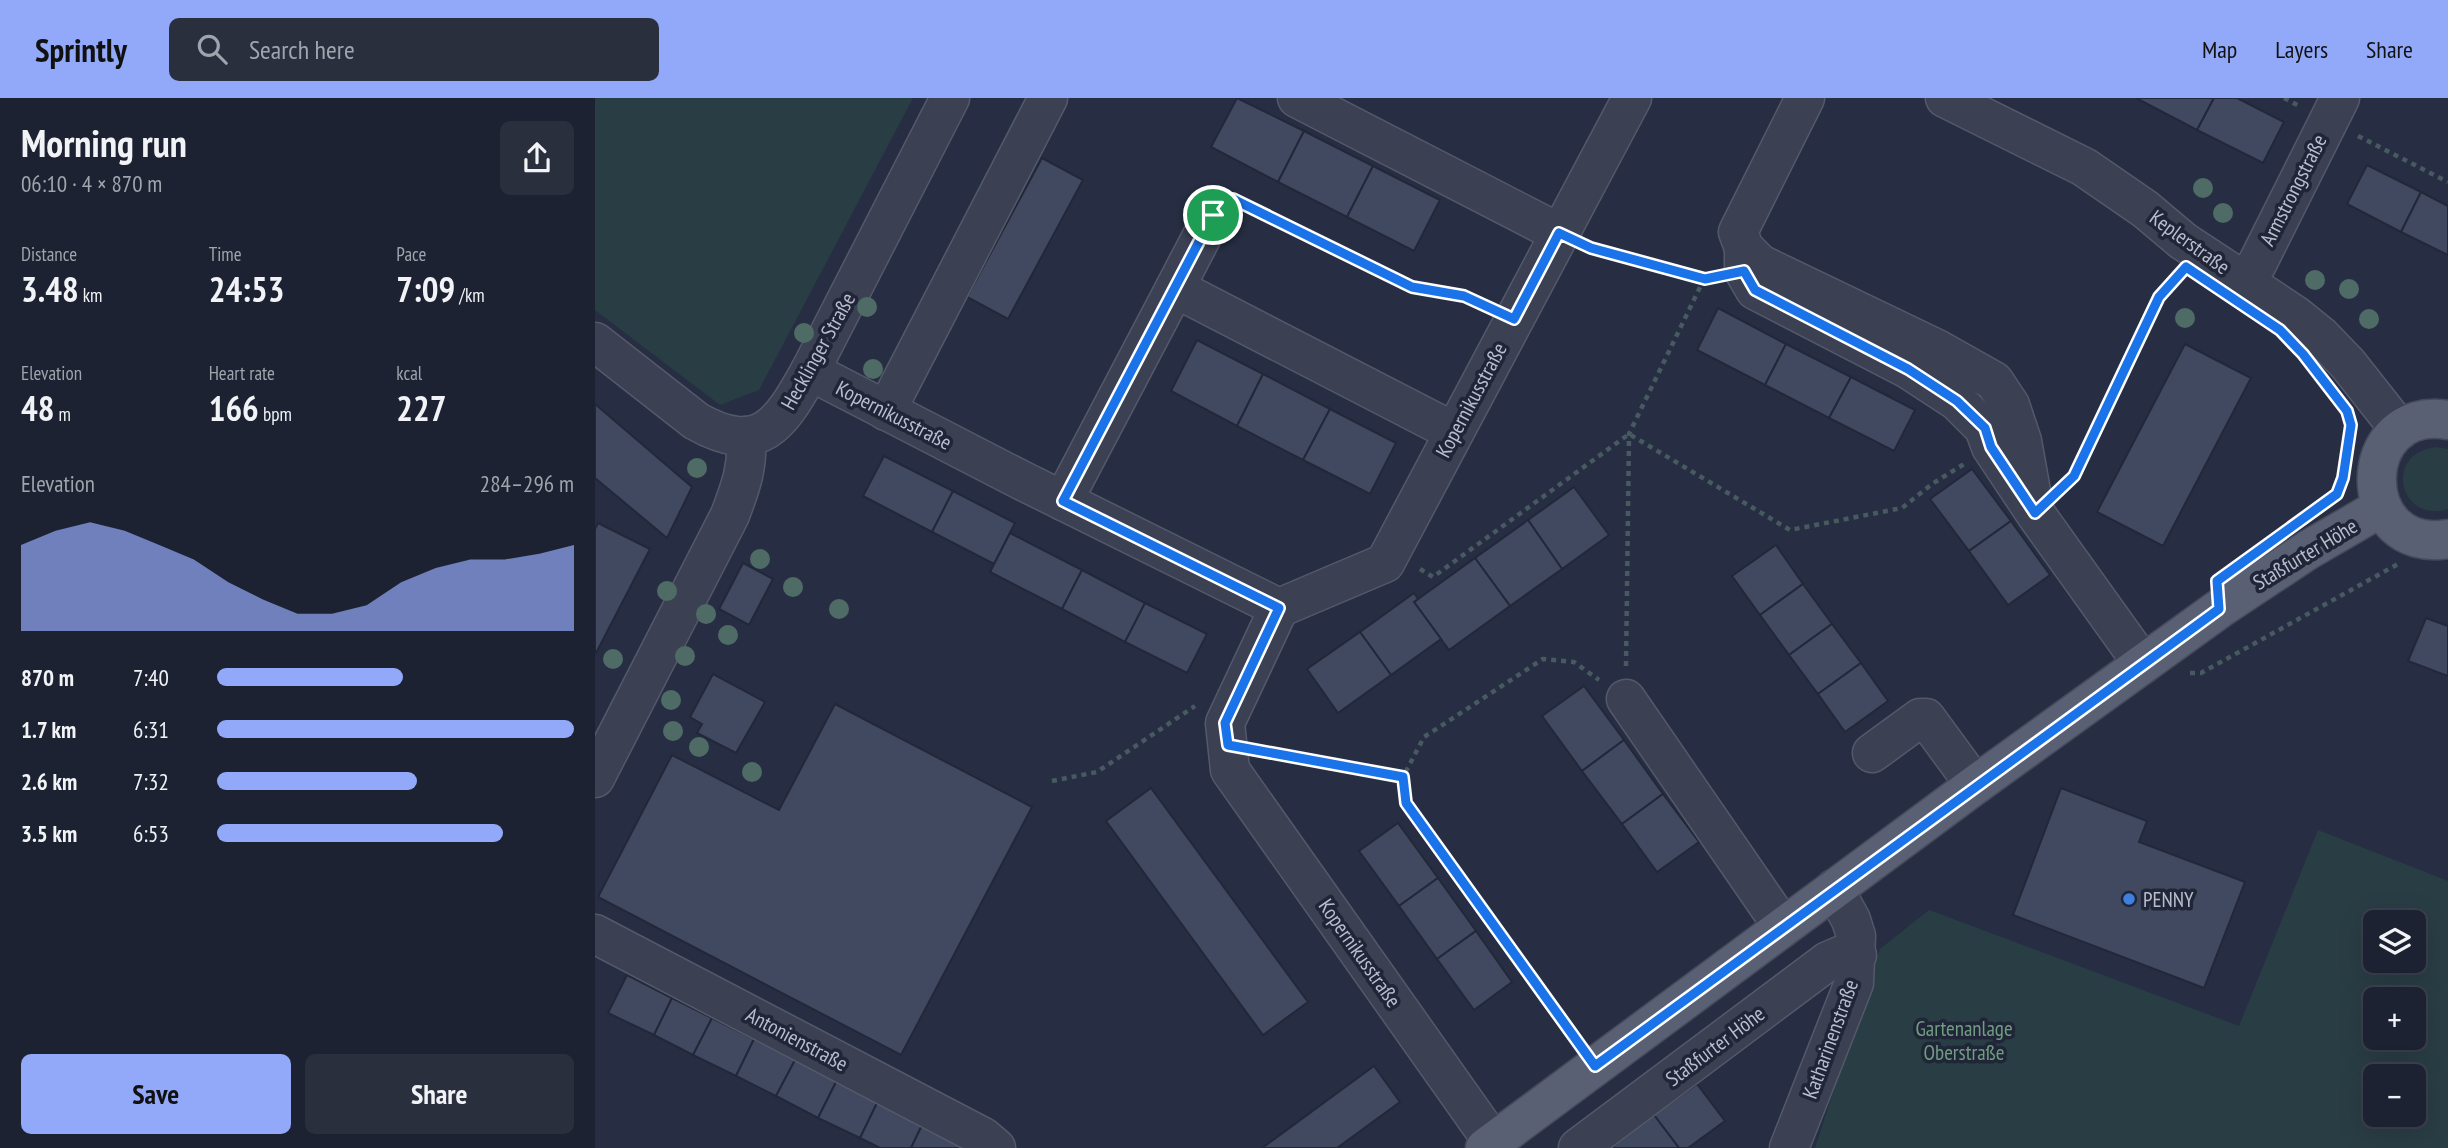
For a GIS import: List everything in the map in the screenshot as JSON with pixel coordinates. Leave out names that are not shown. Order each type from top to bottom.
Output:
[{"type":"main road","points":[[2448,420],[2424,420],[2400,430],[2383,450],[2375,483],[2382,507],[2395,524],[2412,535],[2433,540],[2448,539]]},
{"type":"main road","name":"Staßfurter Höhe","points":[[1489,1145],[1975,785],[2256,583],[2382,507]]},
{"type":"street","name":"Hecklinger Straße","points":[[746,436],[777,424],[790,407],[950,98]]},
{"type":"street","points":[[886,411],[1048,98]]},
{"type":"street","points":[[1297,98],[1559,233]]},
{"type":"street","name":"Kopernikusstraße","points":[[1489,1145],[1230,770],[1225,723],[1279,608],[1385,563],[1632,98]]},
{"type":"street","points":[[1805,98],[1742,250],[1755,290],[1908,369],[1957,401],[1985,428],[1991,447],[2035,513],[2143,664]]},
{"type":"street","name":"Keplerstraße","points":[[1945,98],[2084,167],[2145,209],[2183,241],[2254,265],[2295,315],[2321,336],[2349,366],[2400,430]]},
{"type":"street","name":"Armstrongstraße","points":[[2254,265],[2334,109]]},
{"type":"street","points":[[1063,501],[1213,215]]},
{"type":"street","points":[[1742,250],[1760,264],[1938,350],[1994,381],[2010,405],[2022,440],[2035,513]]},
{"type":"street","points":[[1175,288],[1454,432]]},
{"type":"street","points":[[595,342],[696,421],[714,431],[731,436],[746,436],[747,456],[744,476],[730,515],[595,778]]},
{"type":"street","name":"Kopernikusstraße","points":[[810,371],[1279,608]]},
{"type":"street","points":[[1626,699],[1783,927]]},
{"type":"street","points":[[1873,753],[1920,718],[1926,718],[1975,785]]},
{"type":"street","name":"Katharinenstraße","points":[[1789,1148],[1854,983],[1856,936],[1851,920],[1834,889]]},
{"type":"street","name":"Antonienstraße","points":[[595,934],[983,1137],[996,1148]]},
{"type":"street","name":"Staßfurter Höhe","points":[[1578,1148],[1828,961],[1842,955],[1857,955]]},
{"type":"path","points":[[2334,109],[2448,182]]},
{"type":"path","points":[[1213,215],[1233,199],[1412,287],[1464,296],[1514,319]]},
{"type":"path","points":[[1559,233],[1591,248],[1705,279]]},
{"type":"path","points":[[1626,699],[1629,434],[1705,279],[1742,250]]},
{"type":"path","points":[[2035,513],[2074,476],[2159,297],[2186,267]]},
{"type":"path","points":[[2347,452],[2351,425],[2349,418]]},
{"type":"path","points":[[1629,434],[1790,530],[1902,508],[1932,484],[1991,447]]},
{"type":"path","points":[[1391,552],[1433,577],[1629,434]]},
{"type":"path","points":[[2188,673],[2201,673],[2406,560]]},
{"type":"path","points":[[1595,1066],[1406,803],[1403,777],[1424,737],[1543,659],[1574,662],[1626,699]]},
{"type":"path","points":[[1052,782],[1097,772],[1202,701]]},
{"type":"path","points":[[1228,745],[1403,777]]},
{"type":"green space","points":[[595,98],[913,98],[759,390],[720,405],[595,310]]},
{"type":"green space","points":[[2436,447],[2448,449],[2448,509],[2431,511],[2418,507],[2409,498],[2403,474],[2408,462],[2419,452]]},
{"type":"green space","name":"Gartenanlage Oberstraße","points":[[2318,830],[2448,881],[2448,1148],[1815,1148],[1880,949],[1929,910],[2239,1026]]},
{"type":"building","points":[[1237,98],[1304,131],[1278,182],[1211,147]]},
{"type":"building","points":[[2136,98],[2214,98],[2197,130]]},
{"type":"building","points":[[2214,98],[2237,98],[2284,122],[2263,163],[2197,130]]},
{"type":"building","points":[[1304,131],[1373,166],[1347,217],[1278,182]]},
{"type":"building","points":[[1042,158],[1083,180],[1008,319],[967,297]]},
{"type":"building","points":[[2367,165],[2421,192],[2401,232],[2347,204]]},
{"type":"building","points":[[1373,166],[1440,200],[1414,251],[1347,217]]},
{"type":"building","points":[[2421,192],[2448,206],[2448,255],[2401,232]]},
{"type":"building","points":[[1718,308],[1786,344],[1765,385],[1697,350]]},
{"type":"building","points":[[1197,340],[1263,374],[1237,426],[1171,391]]},
{"type":"building","points":[[1786,344],[1851,377],[1829,418],[1765,385]]},
{"type":"building","points":[[2185,344],[2251,378],[2163,546],[2097,512]]},
{"type":"building","points":[[1263,374],[1330,409],[1303,460],[1237,426]]},
{"type":"building","points":[[1851,377],[1915,410],[1894,451],[1829,418]]},
{"type":"building","points":[[595,404],[692,487],[667,538],[595,478]]},
{"type":"building","points":[[1330,409],[1396,443],[1370,494],[1303,460]]},
{"type":"building","points":[[884,456],[953,491],[932,532],[863,496]]},
{"type":"building","points":[[1972,469],[2011,521],[1969,551],[1930,499]]},
{"type":"building","points":[[1574,487],[1609,535],[1562,569],[1528,520]]},
{"type":"building","points":[[953,491],[1015,523],[994,564],[932,532]]},
{"type":"building","points":[[1528,520],[1562,569],[1510,606],[1475,558]]},
{"type":"building","points":[[2011,521],[2050,575],[2008,605],[1969,551]]},
{"type":"building","points":[[598,523],[650,549],[595,655],[595,529]]},
{"type":"building","points":[[1010,533],[1082,570],[1062,609],[990,572]]},
{"type":"building","points":[[1776,545],[1803,584],[1760,615],[1732,576]]},
{"type":"building","points":[[1475,558],[1510,606],[1449,650],[1414,602]]},
{"type":"building","points":[[743,563],[773,579],[749,625],[719,609]]},
{"type":"building","points":[[1082,570],[1145,603],[1125,642],[1062,609]]},
{"type":"building","points":[[1803,584],[1832,624],[1789,655],[1760,615]]},
{"type":"building","points":[[1414,593],[1418,599],[1414,602],[1441,639],[1391,675],[1360,632]]},
{"type":"building","points":[[1145,603],[1207,634],[1187,673],[1125,642]]},
{"type":"building","points":[[2426,618],[2448,626],[2448,676],[2408,661]]},
{"type":"building","points":[[1832,624],[1861,663],[1818,694],[1789,655]]},
{"type":"building","points":[[1360,632],[1391,675],[1338,713],[1307,669]]},
{"type":"building","points":[[1861,663],[1888,701],[1845,732],[1818,694]]},
{"type":"building","points":[[713,674],[765,702],[736,753],[697,733],[702,724],[690,717]]},
{"type":"building","points":[[1584,686],[1624,740],[1582,771],[1542,716]]},
{"type":"building","points":[[835,704],[1032,807],[901,1055],[598,897],[672,755],[779,810]]},
{"type":"building","points":[[1624,740],[1663,794],[1622,824],[1582,771]]},
{"type":"building","points":[[1151,788],[1308,1002],[1263,1035],[1106,821]]},
{"type":"building","name":"PENNY","points":[[2061,788],[2147,821],[2139,842],[2245,882],[2204,988],[2013,915]]},
{"type":"building","points":[[1663,794],[1699,842],[1657,872],[1622,824]]},
{"type":"building","points":[[1398,823],[1438,878],[1399,906],[1359,851]]},
{"type":"building","points":[[1438,878],[1476,931],[1437,959],[1399,906]]},
{"type":"building","points":[[1476,931],[1512,982],[1474,1010],[1437,959]]},
{"type":"building","points":[[627,975],[672,998],[654,1035],[608,1013]]},
{"type":"building","points":[[672,998],[712,1018],[693,1055],[654,1035]]},
{"type":"building","points":[[712,1018],[754,1039],[736,1076],[693,1055]]},
{"type":"building","points":[[754,1039],[795,1060],[776,1096],[736,1076]]},
{"type":"building","points":[[795,1060],[837,1080],[818,1118],[776,1096]]},
{"type":"building","points":[[1374,1066],[1400,1102],[1337,1148],[1262,1148]]},
{"type":"building","points":[[837,1080],[878,1101],[860,1138],[818,1118]]},
{"type":"building","points":[[1697,1084],[1725,1121],[1688,1148],[1679,1148],[1654,1115]]},
{"type":"building","points":[[878,1101],[923,1123],[911,1148],[880,1148],[860,1138]]},
{"type":"building","points":[[1654,1115],[1679,1148],[1613,1146]]},
{"type":"building","points":[[923,1123],[970,1148],[911,1148]]},
{"type":"place","name":"PENNY","points":[[2129,899]]},
{"type":"route","points":[[1233,199],[1412,287],[1464,296],[1514,319],[1559,233],[1591,248],[1705,279],[1744,271],[1755,290],[1908,369],[1957,401],[1985,428],[1991,447],[2035,513],[2074,476],[2159,297],[2186,267],[2280,330],[2303,354],[2347,411],[2351,425],[2343,478],[2337,494],[2217,581],[2219,609],[1975,785],[1595,1066],[1406,803],[1403,777],[1228,745],[1225,723],[1279,608],[1063,501],[1213,215],[1233,199]]}]
